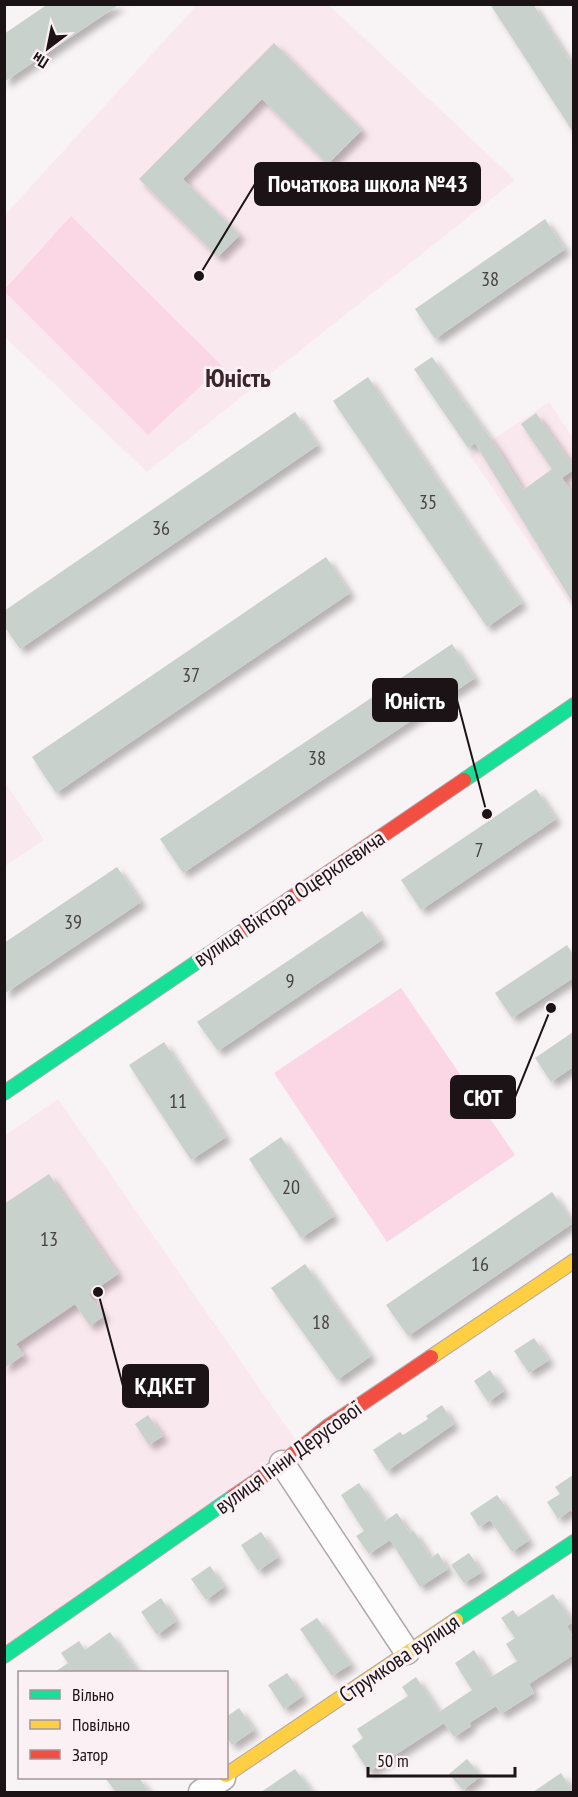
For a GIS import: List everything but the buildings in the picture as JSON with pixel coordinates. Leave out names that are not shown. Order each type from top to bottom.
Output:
[{"type":"street","name":"вулиця Віктора Оцерклевича","points":[[4,1093],[573,705]]},
{"type":"street","name":"вулиця Інни Дерусової","points":[[4,1656],[282,1463],[327,1427],[573,1261]]},
{"type":"street","points":[[282,1463],[408,1652]]},
{"type":"street","name":"Струмкова вулиця","points":[[228,1774],[573,1542]]},
{"type":"street","name":"Струмкова вулиця","points":[[201,1792],[220,1779]]},
{"type":"shaded area","points":[[197,5],[329,5],[515,180],[147,472],[5,337],[4,216]]},
{"type":"shaded area","points":[[71,216],[222,366],[148,435],[5,292],[5,289]]},
{"type":"shaded area","points":[[549,402],[573,438],[573,608],[470,455]]},
{"type":"shaded area","points":[[4,781],[44,840],[5,866],[4,866]]},
{"type":"shaded area","points":[[401,988],[515,1155],[387,1242],[274,1073]]},
{"type":"shaded area","points":[[58,1099],[301,1448],[5,1656],[5,1135]]},
{"type":"traffic: fast","points":[[464,780],[574,705]]},
{"type":"traffic: fast","points":[[4,1093],[247,928]]},
{"type":"traffic: fast","points":[[4,1656],[234,1496]]},
{"type":"traffic: fast","points":[[456,1620],[574,1542]]},
{"type":"traffic: slow","points":[[431,1357],[574,1261]]},
{"type":"traffic: slow","points":[[228,1774],[456,1620]]},
{"type":"traffic: jam","points":[[247,928],[464,780]]},
{"type":"traffic: jam","points":[[234,1496],[282,1463],[327,1427],[431,1357]]},
{"type":"place","name":"Початкова школа №43","points":[[199,276]]},
{"type":"place","name":"Юність","points":[[487,814]]},
{"type":"place","name":"СЮТ","points":[[551,1008]]},
{"type":"place","name":"КДКЕТ","points":[[98,1292]]},
{"type":"district","name":"Юність","points":[[238,377]]}]
